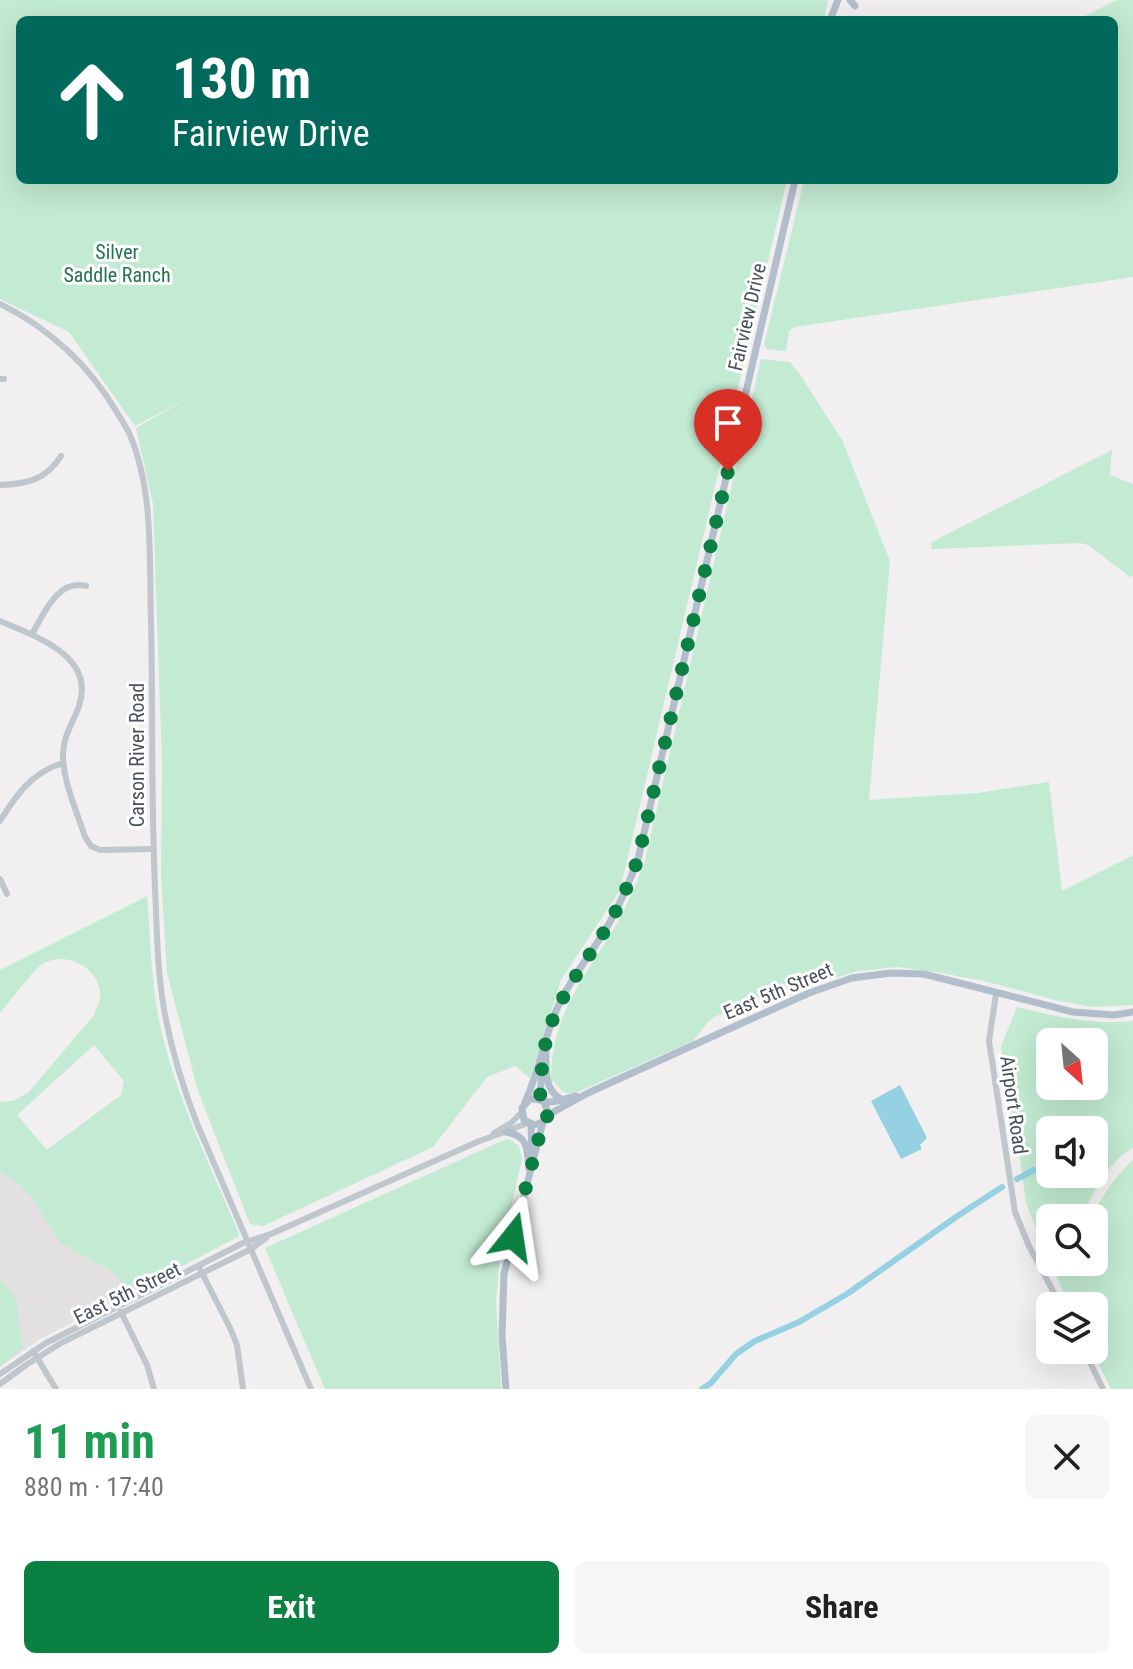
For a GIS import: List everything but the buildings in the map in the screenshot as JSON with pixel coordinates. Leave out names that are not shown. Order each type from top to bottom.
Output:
[{"type":"main road","name":"Fairview Drive","points":[[525,1102],[563,997],[625,894],[638,859],[794,184]]},
{"type":"main road","name":"East 5th Street","points":[[546,1118],[588,1093],[809,993],[852,978],[891,973],[924,974],[1073,1012],[1114,1015],[1133,1012]]},
{"type":"main road","name":"Fairview Drive","points":[[542,1100],[545,1048]]},
{"type":"main road","points":[[545,1048],[549,1086],[552,1094],[561,1099]]},
{"type":"main road","name":"East 5th Street","points":[[542,1100],[588,1093]]},
{"type":"main road","points":[[506,1389],[502,1336],[504,1274],[546,1118],[547,1107],[542,1100],[532,1098],[522,1106],[523,1118],[530,1124],[536,1125],[546,1118]]},
{"type":"main road","points":[[530,1124],[530,1172]]},
{"type":"main road","points":[[506,1132],[519,1134],[523,1139],[530,1172]]},
{"type":"street","name":"Carson River Road","points":[[0,304],[24,316],[55,338],[81,362],[108,396],[130,434],[143,481],[149,535],[153,849],[159,977],[172,1046],[198,1126],[311,1389]]},
{"type":"street","points":[[0,485],[19,484],[52,470],[61,456]]},
{"type":"street","points":[[32,634],[57,594],[69,586],[86,586]]},
{"type":"street","points":[[0,621],[57,648],[71,660],[81,683],[78,709],[64,740],[63,763],[85,837],[91,846],[107,851],[153,849]]},
{"type":"street","points":[[0,821],[25,784],[44,770],[63,763]]},
{"type":"street","points":[[0,879],[7,894]]},
{"type":"street","name":"Airport Road","points":[[996,994],[989,1041],[1015,1212],[1054,1292]]},
{"type":"street","name":"East 5th Street","points":[[477,1142],[511,1123],[521,1113]]},
{"type":"street","name":"East 5th Street","points":[[0,1374],[33,1351],[248,1241],[271,1234],[477,1142],[530,1124]]},
{"type":"street","name":"East 5th Street","points":[[0,1384],[61,1343],[251,1249],[271,1234]]},
{"type":"street","points":[[198,1265],[237,1345],[243,1389]]},
{"type":"street","points":[[118,1306],[147,1365],[154,1389]]},
{"type":"street","points":[[33,1351],[56,1389]]},
{"type":"street","points":[[1091,1364],[1103,1389]]},
{"type":"shaded area","points":[[0,1172],[19,1184],[33,1199],[60,1243],[110,1270],[130,1293],[40,1339],[0,1367]]},
{"type":"green space","name":"Silver Saddle Ranch","points":[[0,0],[828,0],[825,16],[16,16],[16,184],[786,184],[620,890],[561,980],[530,1078],[515,1066],[487,1077],[433,1147],[263,1226],[250,1224],[198,1091],[167,973],[161,876],[162,762],[153,504],[136,428],[190,397],[135,426],[69,332],[0,299]]},
{"type":"green space","points":[[1117,0],[1133,0],[1133,277],[794,327],[789,331],[786,350],[767,349],[764,345],[803,184],[1118,184],[1118,16],[1085,16]]},
{"type":"green space","points":[[761,359],[790,362],[842,440],[890,561],[869,800],[978,793],[1049,782],[1062,891],[1133,855],[1133,1005],[1092,1007],[984,981],[897,967],[858,971],[766,995],[714,1017],[693,1041],[575,1093],[568,1093],[554,1081],[551,1082],[557,1036],[572,997],[618,922],[644,865]]},
{"type":"green space","points":[[1112,450],[1110,475],[1133,484],[1133,576],[1130,577],[1088,545],[1080,543],[931,549],[932,542]]},
{"type":"green space","points":[[147,896],[154,985],[163,1038],[187,1113],[238,1237],[130,1293],[110,1270],[60,1243],[33,1199],[19,1184],[0,1172],[0,1102],[13,1101],[28,1093],[94,1015],[100,991],[85,967],[59,959],[36,969],[0,1013],[0,970]],"holes":[[[94,1045],[124,1081],[121,1095],[47,1150],[17,1115]]]},
{"type":"green space","points":[[1017,1007],[1088,1021],[1133,1021],[1133,1148],[1108,1171],[1108,1116],[1036,1116],[1036,1188],[1097,1188],[1088,1204],[1036,1204],[1036,1229],[1026,1203],[1016,1129],[1011,1130],[1001,1046]]},
{"type":"green space","points":[[509,1139],[519,1146],[522,1159],[500,1257],[496,1301],[501,1389],[325,1389],[265,1248]]},
{"type":"green space","points":[[1133,1160],[1133,1389],[1111,1389],[1099,1364],[1108,1364],[1108,1292],[1063,1292],[1056,1276],[1108,1276],[1108,1204],[1100,1204]]},
{"type":"green space","points":[[0,1280],[17,1305],[23,1348],[0,1366]]},
{"type":"water","points":[[900,1085],[927,1138],[920,1145],[922,1149],[901,1159],[871,1101]]},
{"type":"waterway","points":[[1017,1179],[1034,1170]]},
{"type":"waterway","points":[[702,1389],[736,1354],[755,1341],[799,1322],[847,1294],[1002,1187]]},
{"type":"route","points":[[513,1237],[543,1122],[548,1115],[547,1105],[540,1099],[548,1034],[563,997],[625,894],[638,859],[728,471]]}]
